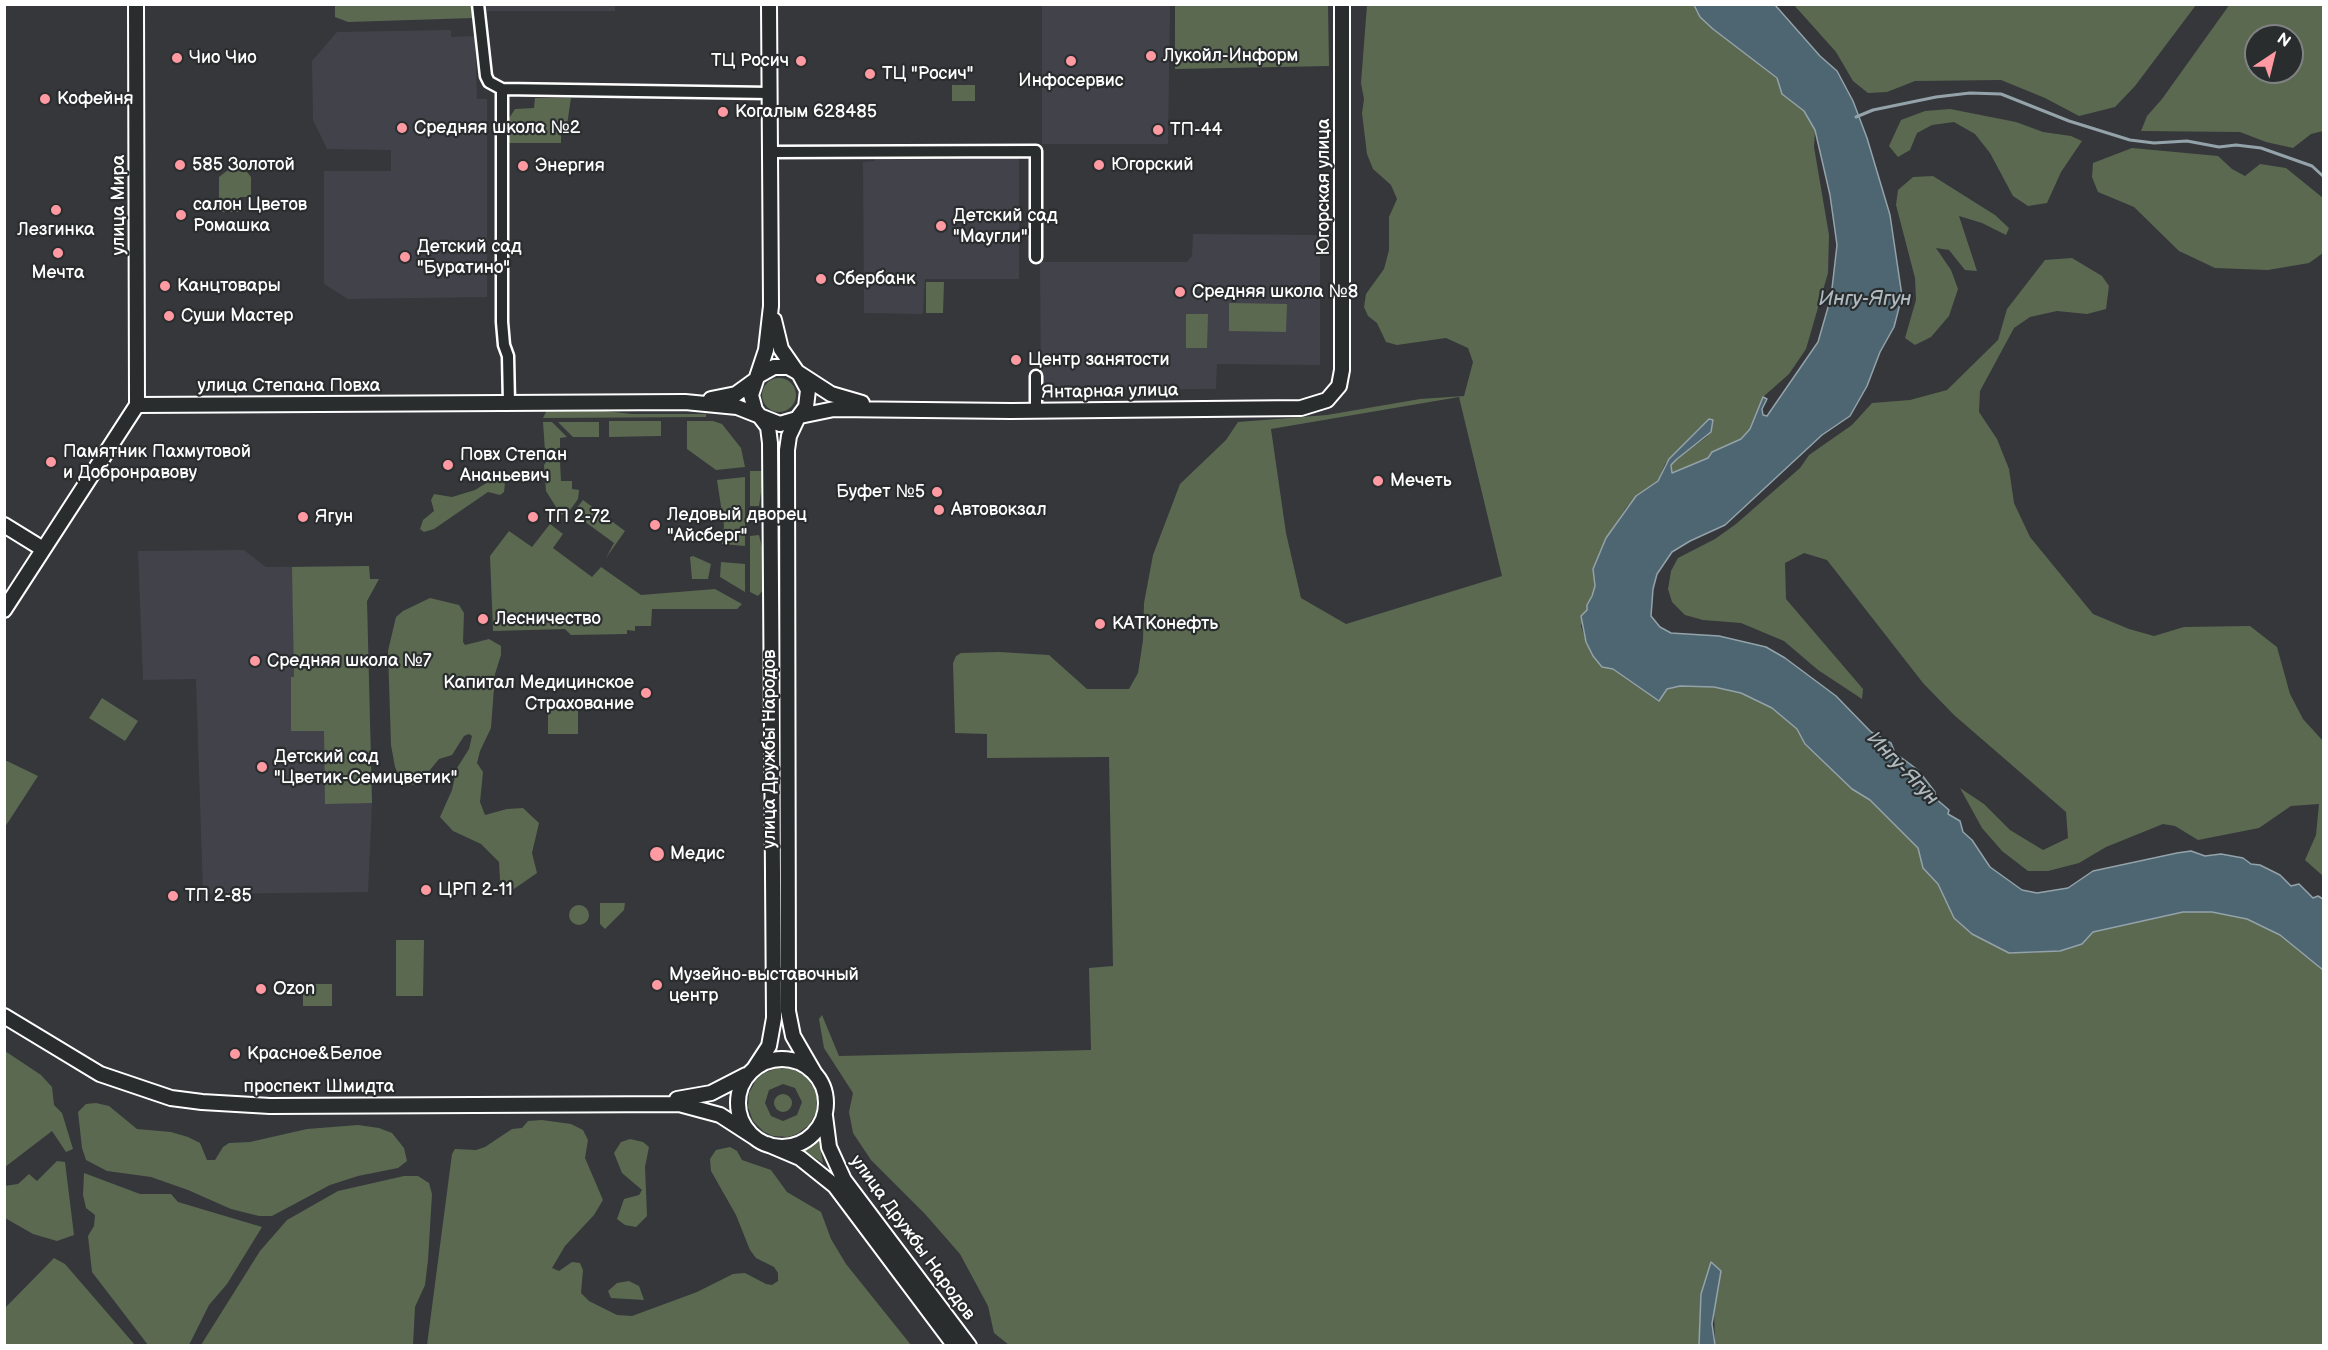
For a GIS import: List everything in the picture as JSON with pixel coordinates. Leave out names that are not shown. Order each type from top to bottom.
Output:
[{"type":"main road","name":"улица Мира","points":[[136,4],[137,405]]},
{"type":"main road","points":[[761,417],[751,401],[766,350],[771,306],[769,4]]},
{"type":"main road","name":"Югорская улица","points":[[1327,400],[1339,386],[1342,370],[1342,4]]},
{"type":"main road","points":[[771,306],[781,349],[807,386],[809,395],[806,407],[798,417]]},
{"type":"main road","points":[[685,402],[730,396],[774,367],[788,367],[820,389],[839,398],[892,408]]},
{"type":"main road","name":"Янтарная улица","points":[[892,408],[1036,411],[1301,408],[1327,400]]},
{"type":"main road","name":"улица Степана Повха","points":[[137,405],[685,402]]},
{"type":"main road","points":[[685,402],[737,407],[780,424],[825,409],[892,408]]},
{"type":"main road","points":[[4,610],[137,405]]},
{"type":"main road","name":"улица Дружбы Народов","points":[[752,1071],[769,1046],[774,1018],[770,443],[769,431],[761,417]]},
{"type":"main road","name":"улица Дружбы Народов","points":[[798,417],[789,436],[787,450],[788,1011],[793,1036],[815,1074]]},
{"type":"main road","points":[[4,525],[43,549]]},
{"type":"main road","name":"проспект Шмидта","points":[[4,1016],[66,1056],[100,1074],[145,1091],[202,1102],[292,1106],[654,1102],[686,1105],[711,1111],[754,1137]]},
{"type":"main road","points":[[785,1059],[799,1062],[815,1074],[824,1091],[825,1114],[816,1131],[805,1141],[786,1147],[767,1144],[754,1137],[742,1122],[738,1108],[740,1089],[752,1071],[771,1060],[785,1059]]},
{"type":"main road","name":"проспект Шмидта","points":[[654,1102],[711,1093],[752,1071]]},
{"type":"main road","name":"улица Дружбы Народов","points":[[825,1114],[829,1147],[844,1180],[969,1346]]},
{"type":"main road","name":"улица Дружбы Народов","points":[[767,1144],[800,1158],[830,1180],[955,1346]]},
{"type":"street","points":[[478,4],[486,76],[489,82],[502,89],[770,93]]},
{"type":"street","points":[[502,89],[502,322],[504,345],[508,356],[508,403]]},
{"type":"street","points":[[770,152],[1036,151],[1036,257]]},
{"type":"street","points":[[1036,376],[1036,411]]},
{"type":"shaded area","points":[[615,4],[615,11],[484,11],[485,5]]},
{"type":"shaded area","points":[[1042,5],[1170,5],[1168,144],[1042,144]]},
{"type":"shaded area","points":[[451,30],[451,37],[475,36],[477,99],[487,99],[487,297],[348,299],[324,284],[324,171],[391,171],[391,150],[327,149],[313,120],[312,61],[337,32]]},
{"type":"shaded area","name":"Детский сад \"Маугли\"","points":[[875,156],[1019,156],[1019,279],[925,279],[923,314],[864,313],[863,162],[875,161]]},
{"type":"shaded area","name":"Средняя школа №8","points":[[1193,234],[1320,235],[1320,365],[1217,364],[1216,389],[1041,390],[1040,262],[1187,262],[1192,256]]},
{"type":"shaded area","points":[[244,550],[266,567],[369,566],[370,579],[379,579],[367,601],[372,803],[368,892],[203,894],[196,679],[143,680],[138,551]]},
{"type":"green space","points":[[2230,4],[2323,5],[2323,131],[2311,134],[2293,148],[2266,142],[2240,132],[2141,131],[2147,116],[2162,99]]},
{"type":"green space","points":[[335,5],[473,5],[474,18],[348,22],[335,17]]},
{"type":"green space","points":[[1175,5],[1328,5],[1329,66],[1175,69]]},
{"type":"green space","points":[[1367,5],[1694,5],[1700,17],[1777,79],[1782,94],[1804,111],[1815,130],[1814,147],[1829,235],[1828,273],[1806,349],[1789,374],[1763,397],[1750,429],[1741,439],[1712,452],[1708,458],[1672,473],[1671,465],[1708,436],[1700,427],[1665,464],[1658,481],[1636,496],[1626,508],[1606,538],[1593,569],[1595,586],[1581,626],[1586,642],[1602,667],[1613,669],[1659,701],[1667,689],[1680,686],[1714,687],[1741,693],[1772,708],[1797,729],[1805,745],[1852,789],[1870,800],[1918,848],[1923,868],[1938,884],[1954,918],[1972,934],[2009,953],[2033,953],[2082,944],[2093,932],[2183,912],[2212,912],[2247,919],[2280,935],[2323,970],[2323,1345],[1715,1345],[1714,1308],[1701,1294],[1699,1345],[1009,1345],[994,1333],[988,1306],[960,1254],[925,1214],[871,1160],[853,1133],[849,1112],[853,1093],[824,1048],[819,1019],[822,1015],[839,1056],[1091,1050],[1089,968],[1113,966],[1109,757],[987,758],[987,734],[955,733],[953,663],[956,656],[961,653],[999,652],[1049,655],[1087,689],[1129,689],[1138,673],[1143,640],[1144,603],[1153,555],[1180,484],[1226,440],[1238,422],[1327,415],[1420,399],[1464,396],[1473,362],[1468,348],[1446,338],[1397,345],[1386,342],[1377,323],[1368,316],[1364,307],[1366,294],[1384,269],[1389,250],[1389,217],[1397,199],[1391,185],[1373,169],[1367,154],[1361,83]],"holes":[[[1459,397],[1502,576],[1346,624],[1301,598],[1286,533],[1271,429]]]},
{"type":"green space","points":[[1794,5],[2196,5],[2135,86],[2115,107],[2079,116],[2045,98],[2001,80],[1915,81],[1887,92],[1868,93],[1853,81],[1836,52]]},
{"type":"green space","points":[[952,85],[975,85],[975,101],[952,101]]},
{"type":"green space","points":[[535,98],[571,98],[566,132],[561,133],[561,143],[506,143],[506,123],[515,109],[534,108]]},
{"type":"green space","points":[[1950,109],[2016,122],[2043,132],[2071,136],[2082,141],[2061,172],[2047,203],[2028,206],[2013,196],[1990,153],[1975,134],[1954,122],[1932,125],[1917,133],[1910,150],[1898,157],[1889,146],[1901,120],[1925,111]]},
{"type":"green space","points":[[2132,148],[2218,156],[2232,169],[2245,176],[2260,164],[2286,168],[2323,198],[2323,253],[2309,263],[2268,270],[2215,268],[2179,251],[2134,207],[2098,192],[2092,177],[2093,163]]},
{"type":"green space","points":[[242,166],[251,177],[251,197],[240,197],[240,212],[219,212],[219,177],[232,167]]},
{"type":"green space","points":[[1933,176],[1995,215],[2009,228],[2006,235],[1982,223],[1959,216],[1977,271],[1965,270],[1949,250],[1936,248],[1951,270],[1958,289],[1949,316],[1931,337],[1915,345],[1905,338],[1916,300],[1915,278],[1896,205],[1898,190],[1913,177]]},
{"type":"green space","points":[[2072,258],[2102,276],[2109,286],[2106,309],[2087,314],[2057,311],[2030,317],[2014,328],[1980,391],[1979,412],[1997,439],[2009,469],[2014,503],[2030,537],[2093,614],[2129,629],[2154,636],[2184,627],[2250,626],[2277,647],[2290,694],[2303,719],[2323,741],[2323,876],[2305,860],[2316,835],[2319,804],[2291,806],[2259,828],[2198,840],[2175,826],[2163,824],[2106,847],[2079,863],[2048,871],[2028,871],[2002,851],[1982,828],[1960,788],[1984,804],[2010,830],[2043,850],[2068,838],[2066,812],[1954,715],[1923,683],[1827,560],[1804,553],[1785,563],[1786,599],[1863,689],[1862,699],[1818,670],[1784,641],[1741,623],[1703,620],[1685,615],[1672,602],[1668,589],[1671,571],[1678,558],[1715,539],[1736,524],[1800,468],[1809,455],[1852,425],[1872,403],[1910,400],[1947,390],[1998,340],[2007,309],[2045,260]]},
{"type":"green space","points":[[926,282],[944,282],[943,313],[926,313]]},
{"type":"green space","points":[[1229,303],[1287,304],[1286,332],[1229,331]]},
{"type":"green space","points":[[1186,314],[1208,314],[1207,348],[1186,348]]},
{"type":"green space","points":[[779,378],[791,383],[796,395],[791,407],[779,412],[767,407],[762,395],[767,383]]},
{"type":"green space","points":[[547,410],[596,410],[632,414],[706,414],[706,417],[543,418]]},
{"type":"green space","points":[[609,421],[661,421],[661,436],[609,437]]},
{"type":"green space","points":[[687,421],[713,421],[722,424],[741,448],[745,467],[716,470],[687,449]]},
{"type":"green space","points":[[543,422],[552,422],[567,437],[560,438],[560,452],[545,451]]},
{"type":"green space","points":[[558,422],[599,422],[599,437],[573,437]]},
{"type":"green space","points":[[560,461],[561,481],[572,481],[572,489],[579,490],[578,499],[570,510],[561,515],[546,491],[544,465],[546,462]]},
{"type":"green space","points":[[750,471],[764,471],[759,506],[750,506]]},
{"type":"green space","points":[[745,477],[745,546],[722,544],[724,526],[717,480]]},
{"type":"green space","points":[[493,479],[500,479],[505,483],[504,492],[500,495],[488,492],[434,529],[424,532],[420,529],[423,520],[434,511],[431,500],[434,494],[452,497],[475,490]]},
{"type":"green space","points":[[583,500],[625,531],[606,558],[614,543],[573,513]]},
{"type":"green space","points":[[550,524],[563,534],[553,548],[592,577],[601,567],[641,595],[715,589],[742,604],[737,609],[652,609],[651,626],[635,626],[635,631],[627,630],[627,634],[571,635],[565,629],[493,631],[490,556],[509,531],[532,547]]},
{"type":"green space","points":[[759,535],[764,556],[764,589],[758,596],[750,592],[750,536]]},
{"type":"green space","points":[[693,556],[711,564],[708,579],[692,579],[690,557]]},
{"type":"green space","points":[[721,562],[745,564],[745,592],[720,577]]},
{"type":"green space","points":[[369,566],[370,579],[379,579],[367,601],[372,803],[325,804],[324,731],[291,731],[291,677],[294,677],[292,567]]},
{"type":"green space","points":[[430,598],[459,605],[464,613],[463,642],[465,645],[489,639],[501,646],[501,655],[495,674],[491,728],[477,763],[483,772],[480,802],[485,815],[507,809],[523,808],[539,823],[532,853],[537,873],[511,891],[500,880],[499,862],[481,844],[453,831],[440,817],[452,790],[457,768],[469,749],[472,736],[469,734],[464,736],[452,755],[439,759],[416,784],[409,785],[401,781],[395,767],[391,745],[388,651],[396,617],[403,611]]},
{"type":"green space","points":[[102,698],[138,721],[125,741],[89,718]]},
{"type":"green space","points":[[548,709],[578,709],[578,734],[548,734]]},
{"type":"green space","points":[[7,761],[38,776],[5,827],[4,762]]},
{"type":"green space","points":[[600,903],[625,903],[624,910],[605,929],[600,924]]},
{"type":"green space","points":[[575,905],[583,905],[589,911],[589,919],[583,925],[575,925],[569,919],[569,911]]},
{"type":"green space","points":[[396,940],[424,940],[423,996],[396,996]]},
{"type":"green space","points":[[303,984],[332,984],[332,1006],[303,1006]]},
{"type":"green space","points":[[5,1051],[41,1075],[52,1087],[54,1105],[62,1113],[73,1149],[66,1152],[52,1131],[5,1167]]},
{"type":"green space","points":[[778,1068],[792,1069],[805,1076],[814,1088],[817,1097],[816,1112],[809,1125],[797,1134],[788,1137],[773,1136],[764,1132],[753,1121],[748,1107],[749,1093],[756,1080],[764,1073]],"holes":[[[783,1084],[795,1088],[802,1102],[797,1115],[783,1121],[771,1116],[765,1103],[769,1090]]]},
{"type":"green space","points":[[783,1094],[789,1097],[792,1103],[789,1109],[783,1112],[777,1109],[774,1103],[777,1097]]},
{"type":"green space","points":[[96,1103],[109,1106],[137,1129],[171,1132],[200,1143],[207,1160],[215,1160],[223,1147],[229,1143],[250,1142],[307,1129],[358,1125],[379,1128],[392,1133],[404,1148],[407,1161],[398,1168],[358,1176],[330,1185],[272,1216],[259,1216],[231,1209],[151,1177],[107,1171],[86,1160],[82,1148],[78,1112],[86,1104]]},
{"type":"green space","points":[[542,1120],[571,1124],[583,1130],[588,1140],[585,1158],[603,1200],[594,1215],[565,1246],[552,1268],[559,1271],[572,1262],[580,1263],[583,1270],[581,1293],[589,1301],[617,1315],[632,1316],[697,1292],[733,1274],[745,1273],[772,1285],[778,1281],[778,1273],[774,1267],[756,1258],[750,1250],[736,1215],[711,1171],[710,1159],[716,1150],[730,1147],[737,1151],[742,1160],[771,1170],[787,1192],[821,1212],[831,1239],[846,1264],[911,1345],[427,1345],[452,1154],[455,1149],[476,1150],[485,1147],[512,1129],[522,1128],[528,1121]]},
{"type":"green space","points":[[630,1139],[643,1142],[649,1147],[645,1167],[647,1216],[636,1227],[625,1225],[617,1219],[624,1199],[639,1195],[642,1190],[622,1173],[614,1153],[621,1142]]},
{"type":"green space","points":[[816,1140],[819,1141],[823,1163],[803,1150]]},
{"type":"green space","points":[[57,1161],[65,1162],[74,1235],[57,1241],[33,1234],[5,1218],[4,1186],[18,1184],[29,1174],[37,1181]]},
{"type":"green space","points":[[84,1173],[140,1194],[171,1194],[178,1202],[262,1227],[227,1284],[209,1305],[189,1345],[148,1345],[92,1272],[88,1236],[94,1226],[95,1215],[86,1208],[83,1195]]},
{"type":"green space","points":[[404,1176],[418,1176],[429,1183],[432,1194],[425,1285],[415,1307],[413,1345],[201,1345],[260,1251],[287,1220],[338,1191]]},
{"type":"green space","points":[[54,1258],[65,1264],[135,1345],[5,1345],[5,1308]]},
{"type":"green space","points":[[629,1281],[639,1286],[644,1300],[611,1298],[608,1291],[617,1283]]},
{"type":"water","name":"Ингу-Ягун","points":[[1694,5],[1775,5],[1820,56],[1837,71],[1853,101],[1867,138],[1890,215],[1902,296],[1894,327],[1880,352],[1867,386],[1850,416],[1822,435],[1725,525],[1672,552],[1657,574],[1653,589],[1651,616],[1660,627],[1671,633],[1719,636],[1766,647],[1785,658],[1836,696],[1871,732],[1891,743],[1895,753],[1918,770],[1935,792],[1935,798],[1949,810],[1948,814],[1960,821],[1963,832],[1972,840],[1990,867],[2022,890],[2037,893],[2068,888],[2093,871],[2177,853],[2191,851],[2205,856],[2221,854],[2243,858],[2251,864],[2260,865],[2280,875],[2291,886],[2299,884],[2313,898],[2318,896],[2323,899],[2323,970],[2280,935],[2247,919],[2212,912],[2183,912],[2093,932],[2082,944],[2060,951],[2009,953],[1972,934],[1954,918],[1938,884],[1923,868],[1918,848],[1870,800],[1852,789],[1805,744],[1797,729],[1772,708],[1741,693],[1714,687],[1680,686],[1667,689],[1659,701],[1613,669],[1602,667],[1593,656],[1586,642],[1581,616],[1587,610],[1592,596],[1595,586],[1593,569],[1606,538],[1636,496],[1658,481],[1669,459],[1709,419],[1713,420],[1711,432],[1671,465],[1672,473],[1708,458],[1712,452],[1741,439],[1750,429],[1763,397],[1767,399],[1762,409],[1763,415],[1767,416],[1818,342],[1831,297],[1837,245],[1830,195],[1815,130],[1804,111],[1782,94],[1777,78],[1713,29],[1700,17]]},
{"type":"water","points":[[1711,1262],[1721,1271],[1712,1324],[1715,1345],[1699,1345],[1701,1294]]},
{"type":"waterway","points":[[1856,117],[1873,110],[1936,97],[1970,93],[2001,94],[2069,121],[2130,140],[2154,143],[2187,141],[2219,147],[2236,145],[2261,148],[2312,166],[2324,177]]},
{"type":"place","name":"Лукойл-Информ","points":[[1151,56]]},
{"type":"place","name":"Чио Чио","points":[[177,58]]},
{"type":"place","name":"ТЦ Росич","points":[[801,61]]},
{"type":"place","name":"Инфосервис","points":[[1071,61]]},
{"type":"place","name":"ТЦ \"Росич\"","points":[[870,74]]},
{"type":"place","name":"Кофейня","points":[[45,99]]},
{"type":"place","name":"Когалым 628485","points":[[723,112]]},
{"type":"place","name":"Средняя школа №2","points":[[402,128]]},
{"type":"place","name":"ТП-44","points":[[1158,130]]},
{"type":"place","name":"585 Золотой","points":[[180,165]]},
{"type":"place","name":"Югорский","points":[[1099,165]]},
{"type":"place","name":"Энергия","points":[[523,166]]},
{"type":"place","name":"Лезгинка","points":[[56,210]]},
{"type":"place","name":"салон Цветов Ромашка","points":[[181,215]]},
{"type":"place","name":"Детский сад \"Маугли\"","points":[[941,226]]},
{"type":"place","name":"Мечта","points":[[58,253]]},
{"type":"place","name":"Детский сад \"Буратино\"","points":[[405,257]]},
{"type":"place","name":"Сбербанк","points":[[821,279]]},
{"type":"place","name":"Канцтовары","points":[[165,286]]},
{"type":"place","name":"Средняя школа №8","points":[[1180,292]]},
{"type":"place","name":"Суши Мастер","points":[[169,316]]},
{"type":"place","name":"Центр занятости","points":[[1016,360]]},
{"type":"place","name":"Памятник Пахмутовой и Добронравову","points":[[51,462]]},
{"type":"place","name":"Повх Степан Ананьевич","points":[[448,465]]},
{"type":"place","name":"Мечеть","points":[[1378,481]]},
{"type":"place","name":"Буфет №5","points":[[937,492]]},
{"type":"place","name":"Автовокзал","points":[[939,510]]},
{"type":"place","name":"Ягун","points":[[303,517]]},
{"type":"place","name":"ТП 2-72","points":[[533,517]]},
{"type":"place","name":"Ледовый дворец \"Айсберг\"","points":[[655,525]]},
{"type":"place","name":"Лесничество","points":[[483,619]]},
{"type":"place","name":"КАТКонефть","points":[[1100,624]]},
{"type":"place","name":"Средняя школа №7","points":[[255,661]]},
{"type":"place","name":"Капитал Медицинское Страхование","points":[[646,693]]},
{"type":"place","name":"Детский сад \"Цветик-Семицветик\"","points":[[262,767]]},
{"type":"place","name":"Медис","points":[[657,854]]},
{"type":"place","name":"ЦРП 2-11","points":[[426,890]]},
{"type":"place","name":"ТП 2-85","points":[[173,896]]},
{"type":"place","name":"Музейно-выставочный центр","points":[[657,985]]},
{"type":"place","name":"Ozon","points":[[261,989]]},
{"type":"place","name":"Красное&Белое","points":[[235,1054]]}]
